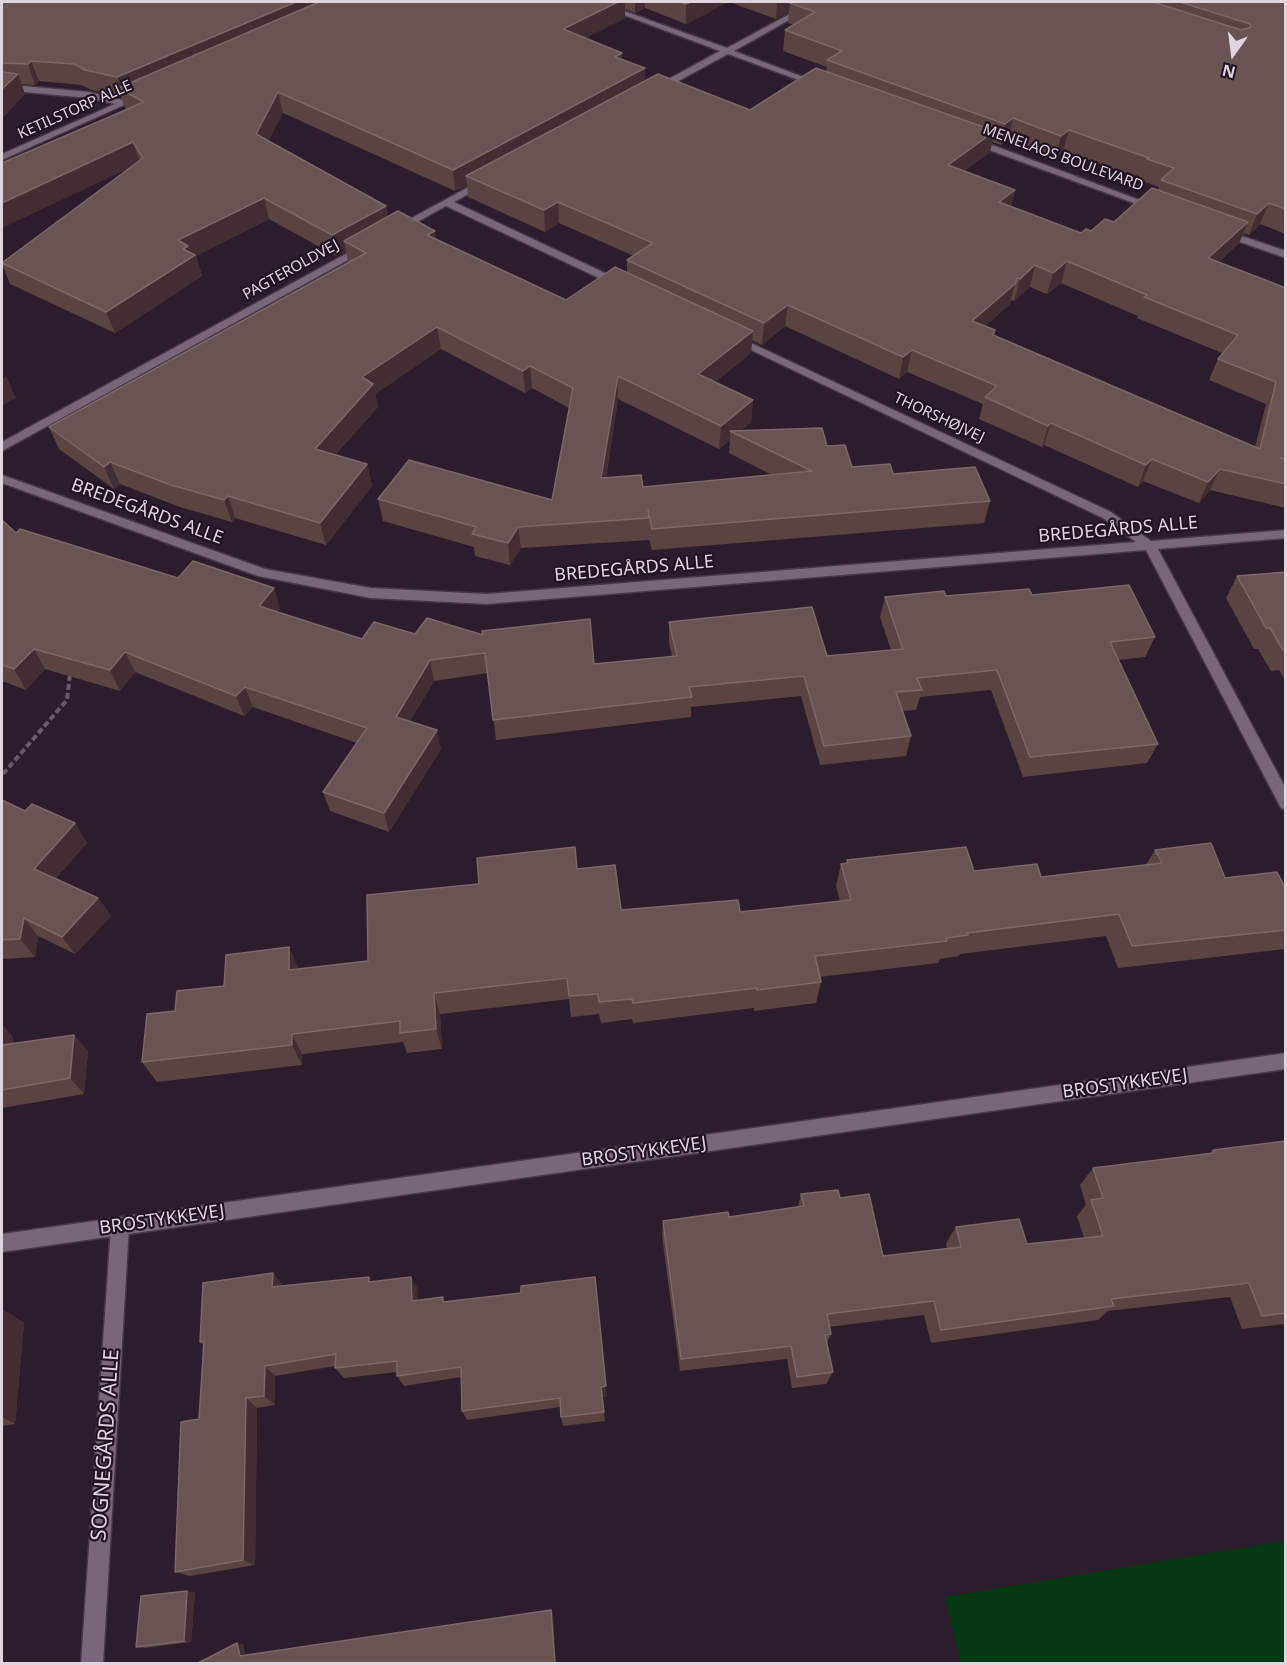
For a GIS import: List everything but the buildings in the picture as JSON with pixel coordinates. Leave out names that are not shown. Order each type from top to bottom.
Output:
[{"type":"street","points":[[593,2],[832,89]]},
{"type":"street","points":[[645,95],[818,2]]},
{"type":"street","points":[[2,87],[89,95],[124,103]]},
{"type":"street","name":"KETILSTORP ALLE","points":[[2,157],[155,89]]},
{"type":"street","name":"MENELAOS BOULEVARD","points":[[966,138],[1168,212]]},
{"type":"street","points":[[384,236],[499,174]]},
{"type":"street","points":[[446,202],[631,289]]},
{"type":"street","points":[[1212,228],[1286,255]]},
{"type":"street","name":"PAGTEROLDVEJ","points":[[2,447],[374,242]]},
{"type":"street","name":"THORSHØJVEJ","points":[[717,330],[1107,514],[1149,546],[1286,804]]},
{"type":"street","name":"BREDEGÅRDS ALLE","points":[[2,479],[263,573],[371,593],[487,599],[1286,534]]},
{"type":"street","name":"BROSTYKKEVEJ","points":[[2,1243],[1286,1061]]},
{"type":"street","name":"SOGNEGÅRDS ALLE","points":[[93,1664],[120,1226]]},
{"type":"path","points":[[3,774],[67,700],[70,669]]},
{"type":"green space","points":[[1285,1541],[1285,1663],[961,1663],[945,1597]]}]
